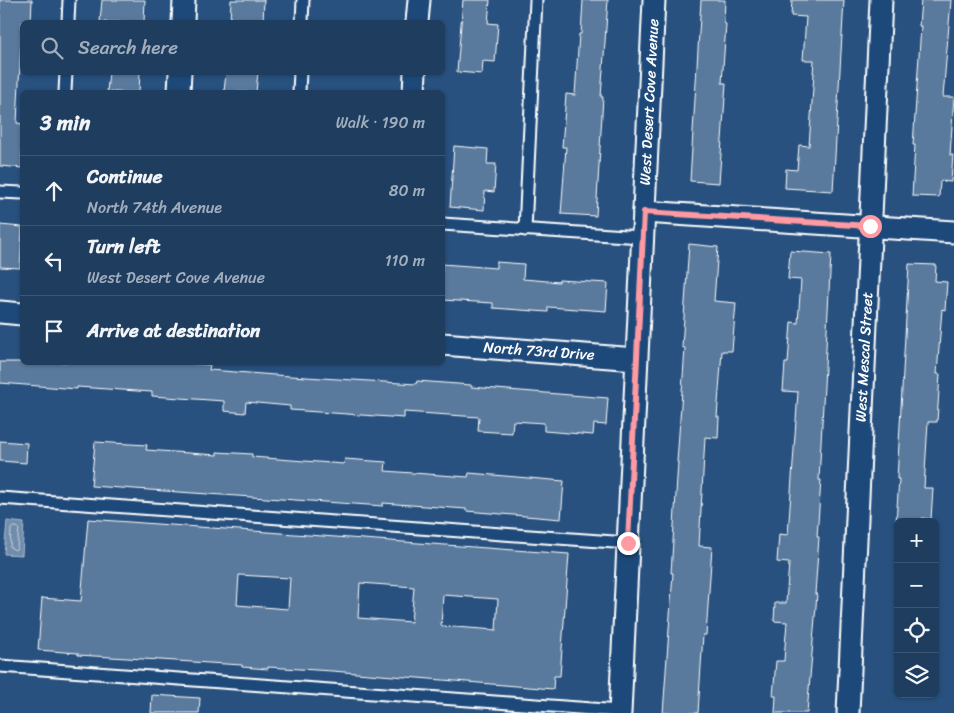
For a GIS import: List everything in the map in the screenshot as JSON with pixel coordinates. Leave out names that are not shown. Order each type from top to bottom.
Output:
[{"type":"street","points":[[183,20],[184,0]]},
{"type":"street","points":[[418,0],[418,20]]},
{"type":"street","name":"West Desert Cove Avenue","points":[[620,712],[654,0]]},
{"type":"street","name":"West Mescal Street","points":[[848,713],[881,0]]},
{"type":"street","points":[[179,90],[180,75]]},
{"type":"street","points":[[414,90],[415,75]]},
{"type":"street","points":[[644,212],[954,232]]},
{"type":"street","points":[[0,312],[20,314]]},
{"type":"street","name":"North 73rd Drive","points":[[445,344],[636,359]]},
{"type":"lane","points":[[68,20],[69,0]]},
{"type":"lane","points":[[302,20],[303,0]]},
{"type":"lane","points":[[525,230],[536,0]]},
{"type":"lane","points":[[65,90],[66,75]]},
{"type":"lane","points":[[299,90],[300,75]]},
{"type":"lane","points":[[0,192],[20,193]]},
{"type":"lane","points":[[445,224],[642,237]]},
{"type":"lane","points":[[0,498],[628,543]]},
{"type":"lane","points":[[0,666],[620,712]]},
{"type":"water","points":[[7,521],[24,523],[22,555],[4,554]]},
{"type":"building","points":[[0,0],[32,0],[31,20],[20,20],[17,123],[20,124],[20,168],[0,166]]},
{"type":"building","points":[[102,0],[145,0],[144,20],[100,20]]},
{"type":"building","points":[[231,0],[264,0],[263,20],[230,20]]},
{"type":"building","points":[[463,0],[490,0],[488,23],[498,24],[495,62],[483,61],[482,74],[457,72]]},
{"type":"building","points":[[583,0],[608,0],[601,97],[603,97],[596,216],[561,214],[566,147],[562,147],[566,94],[575,95]]},
{"type":"building","points":[[701,0],[725,0],[724,23],[726,24],[722,83],[726,83],[719,183],[690,181]]},
{"type":"building","points":[[792,0],[844,0],[833,191],[785,188],[786,169],[797,170],[799,145],[809,146],[814,73],[814,60],[803,60],[806,17],[791,16]]},
{"type":"building","points":[[921,0],[951,0],[943,97],[954,97],[950,155],[953,155],[951,182],[940,181],[939,197],[912,196]]},
{"type":"building","points":[[109,75],[140,75],[139,90],[107,90]]},
{"type":"building","points":[[226,75],[258,75],[256,90],[224,90]]},
{"type":"building","points":[[454,146],[488,149],[487,164],[496,164],[494,192],[485,191],[484,210],[450,207]]},
{"type":"building","points":[[0,225],[20,227],[20,268],[0,267]]},
{"type":"building","points":[[689,244],[718,247],[714,301],[736,303],[732,351],[722,351],[717,417],[719,417],[718,438],[705,437],[699,546],[712,547],[706,635],[703,635],[698,713],[663,713],[673,573],[671,573],[685,348],[682,347]]},
{"type":"building","points":[[790,251],[831,254],[819,480],[821,480],[815,594],[817,594],[807,713],[775,713],[776,696],[773,696],[776,661],[784,661],[787,622],[774,621],[775,603],[786,603],[789,563],[777,562],[779,534],[788,535],[798,392],[783,391],[785,363],[788,363],[791,322],[798,323],[801,280],[788,279]]},
{"type":"building","points":[[496,262],[524,264],[523,279],[608,283],[606,311],[548,307],[548,312],[493,308],[493,303],[445,300],[445,264],[496,268]]},
{"type":"building","points":[[909,264],[936,265],[935,281],[947,282],[945,310],[942,309],[937,374],[940,374],[937,422],[928,422],[924,488],[933,488],[931,518],[896,518],[899,479],[897,479]]},
{"type":"building","points":[[0,362],[20,362],[20,365],[210,365],[209,370],[416,384],[417,381],[608,398],[606,425],[594,424],[593,435],[544,431],[544,423],[513,421],[512,433],[478,431],[479,417],[404,412],[404,418],[290,410],[290,406],[246,402],[245,413],[224,411],[224,401],[152,396],[152,392],[0,383]]},
{"type":"building","points":[[0,441],[27,443],[26,463],[0,461]]},
{"type":"building","points":[[95,442],[147,445],[146,450],[217,455],[217,452],[252,454],[252,457],[344,464],[345,459],[386,462],[385,471],[468,477],[469,473],[564,481],[561,519],[383,503],[383,506],[91,486]]},
{"type":"building","points":[[88,519],[569,554],[560,676],[554,676],[553,689],[332,671],[268,667],[268,669],[242,667],[242,665],[78,655],[78,653],[38,650],[42,598],[81,601]],"holes":[[[239,575],[290,578],[288,609],[237,605]],[[360,583],[414,587],[411,622],[358,618]],[[443,595],[498,599],[496,630],[441,626]]]},
{"type":"building","points":[[152,695],[200,698],[199,713],[151,713]]},
{"type":"route","points":[[628,543],[644,212],[870,226]]}]
